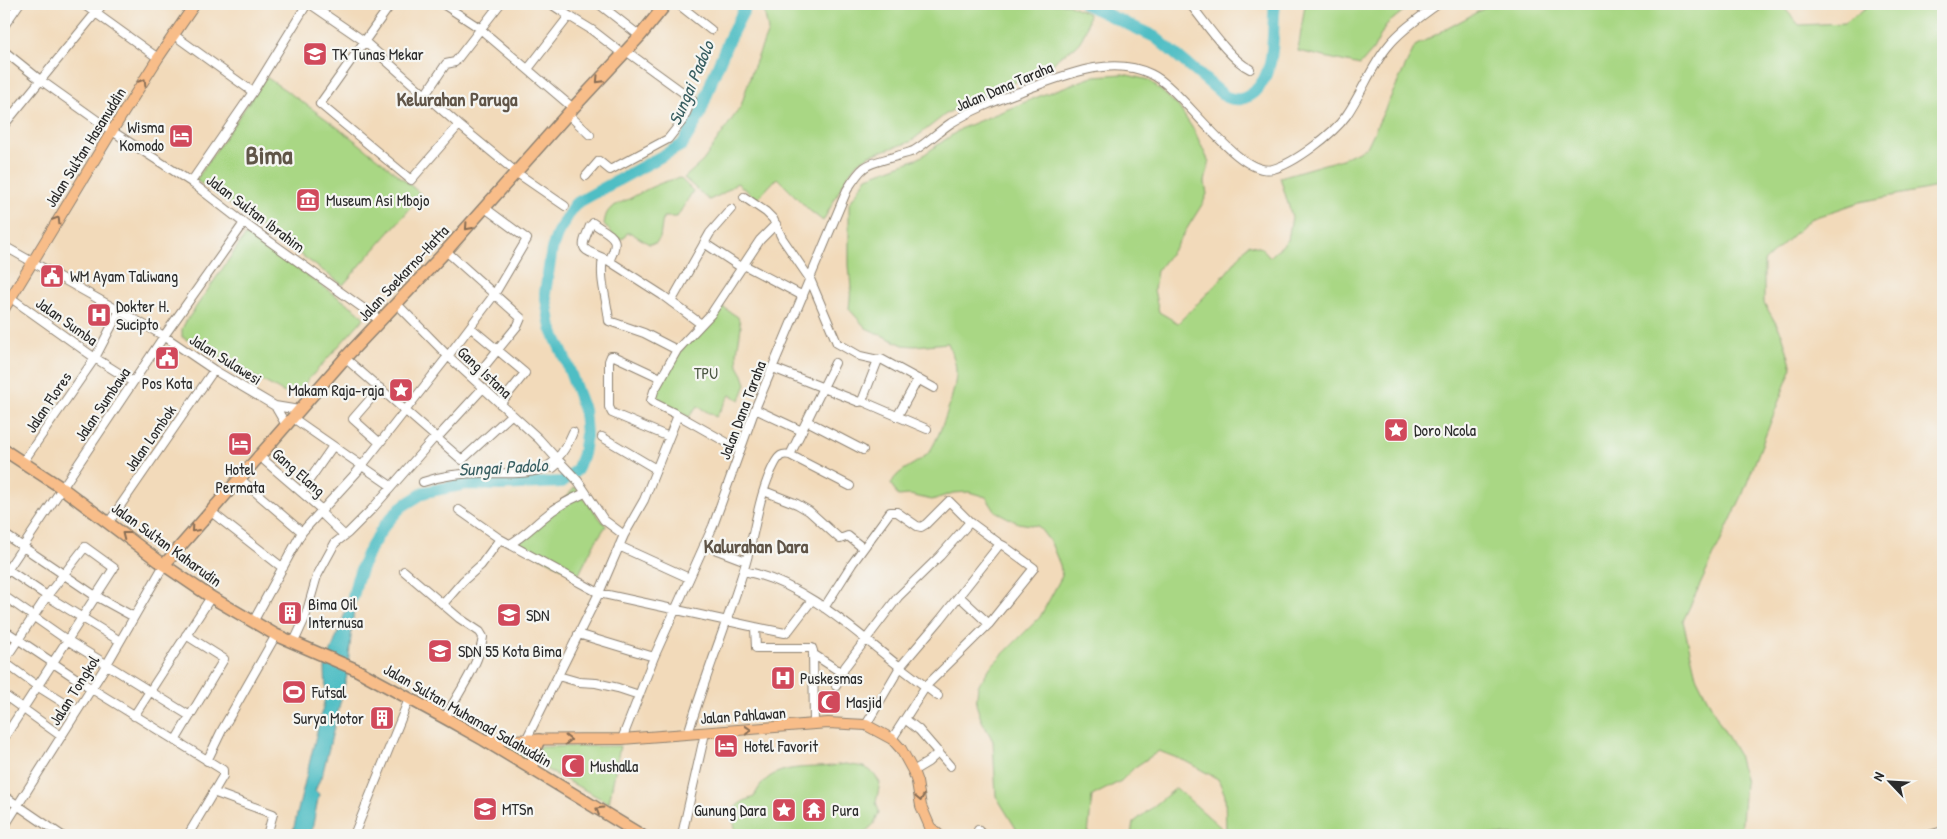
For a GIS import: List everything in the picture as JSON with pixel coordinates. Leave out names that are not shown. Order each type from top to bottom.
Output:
[{"type":"highway","name":"Jalan Soekarno-Hatta","points":[[164,565],[258,455],[345,358],[517,173],[570,111],[640,36],[666,4]]},
{"type":"highway","name":"Jalan Sultan Kaharudin","points":[[4,450],[62,488],[164,565],[211,597],[276,635],[319,653]]},
{"type":"highway","name":"Jalan Sultan Muhamad Salahuddin","points":[[319,653],[355,669],[484,740],[640,835]]},
{"type":"highway","points":[[533,770],[533,759],[539,740]]},
{"type":"main road","name":"Jalan Sultan Hasanuddin","points":[[4,309],[112,130],[195,4]]},
{"type":"main road","name":"Jalan Pahlawan","points":[[484,740],[622,739],[814,724],[844,723],[866,726],[892,739],[901,749],[913,771],[922,806],[930,827],[939,835]]},
{"type":"street","points":[[4,26],[19,4]]},
{"type":"street","points":[[83,4],[158,58]]},
{"type":"street","points":[[4,125],[39,79],[103,4]]},
{"type":"street","points":[[191,182],[253,92],[308,4],[364,41],[425,96],[517,173],[565,206]]},
{"type":"street","points":[[391,4],[320,104],[410,180],[459,125]]},
{"type":"street","points":[[443,4],[480,29],[528,69],[570,111],[590,135]]},
{"type":"street","points":[[425,96],[446,64],[456,62],[500,4]]},
{"type":"street","points":[[551,4],[692,99],[683,120],[668,139],[610,170],[599,162],[586,176]]},
{"type":"street","points":[[599,4],[640,36]]},
{"type":"street","points":[[678,4],[711,30]]},
{"type":"street","points":[[1190,4],[1231,54],[1250,69]]},
{"type":"street","name":"Jalan Dana Taraha","points":[[622,739],[654,657],[714,526],[755,409],[847,190],[862,168],[872,162],[913,151],[951,123],[993,102],[1067,74],[1110,66],[1135,68],[1152,74],[1169,86],[1203,123],[1246,161],[1257,167],[1271,170],[1285,165],[1337,127],[1346,116],[1361,88],[1390,44],[1438,4]]},
{"type":"street","points":[[528,69],[569,16]]},
{"type":"street","points":[[174,35],[253,92]]},
{"type":"street","name":"Jalan Sultan Ibrahim","points":[[4,52],[112,130],[191,182],[244,223],[381,321]]},
{"type":"street","points":[[744,197],[766,212],[776,224],[782,238],[810,279],[837,343],[860,356],[881,360],[934,388]]},
{"type":"street","points":[[253,622],[302,532],[362,466],[448,356],[494,295],[527,239],[485,208]]},
{"type":"street","points":[[671,302],[710,233],[731,209]]},
{"type":"street","name":"Jalan Sumbawa","points":[[5,570],[23,547],[164,336],[244,223]]},
{"type":"street","points":[[740,450],[651,401],[661,378],[677,350],[711,314],[760,240],[776,224]]},
{"type":"street","points":[[677,350],[644,333],[609,321],[602,280],[606,259],[616,245],[614,238],[591,225],[583,243],[586,251],[606,259],[701,324]]},
{"type":"street","points":[[704,243],[743,267],[803,296]]},
{"type":"street","name":"Jalan Sulawesi","points":[[4,246],[164,336],[214,370],[293,418]]},
{"type":"street","points":[[446,251],[521,318],[518,325],[474,379]]},
{"type":"street","name":"Jalan Sumba","points":[[11,298],[95,358],[133,382]]},
{"type":"street","name":"Gang Istana","points":[[397,304],[448,356],[538,439],[578,481],[604,520],[624,534]]},
{"type":"street","name":"Jalan Flores","points":[[23,462],[95,358],[120,310]]},
{"type":"street","points":[[470,327],[525,373],[500,404]]},
{"type":"street","points":[[661,378],[611,356],[609,361],[609,407],[612,413],[669,437]]},
{"type":"street","points":[[345,358],[462,460],[511,415]]},
{"type":"street","points":[[862,401],[878,360]]},
{"type":"street","points":[[790,455],[822,386],[835,363]]},
{"type":"street","points":[[773,368],[859,402],[862,401],[927,429]]},
{"type":"street","name":"Jalan Lombok","points":[[109,522],[214,370]]},
{"type":"street","points":[[896,417],[918,379]]},
{"type":"street","points":[[380,388],[353,419],[380,443]]},
{"type":"street","points":[[294,642],[305,618],[317,576],[335,543],[372,509],[390,486],[483,388]]},
{"type":"street","name":"Jalan Sulawesi","points":[[275,406],[293,418]]},
{"type":"street","points":[[755,409],[802,431]]},
{"type":"street","points":[[526,740],[599,593],[624,534],[644,500],[678,415]]},
{"type":"street","points":[[293,418],[390,486]]},
{"type":"street","points":[[807,421],[863,450]]},
{"type":"street","points":[[423,482],[444,475],[509,473],[544,469],[559,461],[573,432]]},
{"type":"street","points":[[602,437],[656,469]]},
{"type":"street","points":[[301,492],[333,446]]},
{"type":"street","name":"Gang Elang","points":[[258,455],[301,492],[344,535]]},
{"type":"street","points":[[688,734],[699,697],[744,571],[764,491],[772,469],[780,456],[790,455],[850,486]]},
{"type":"street","points":[[239,478],[302,532]]},
{"type":"street","points":[[764,491],[810,511],[830,537],[841,539],[848,536],[863,548]]},
{"type":"street","points":[[510,544],[525,536],[548,514],[566,502],[585,493]]},
{"type":"street","points":[[824,608],[863,548],[892,511],[897,512],[921,527],[949,500],[970,522],[1034,568],[990,624],[926,686],[892,739]]},
{"type":"street","points":[[459,510],[500,540],[599,593],[784,633],[789,630],[812,600]]},
{"type":"street","points":[[210,511],[283,568]]},
{"type":"street","points":[[836,686],[842,673],[898,597],[940,556],[970,522]]},
{"type":"street","points":[[4,534],[94,595],[134,617]]},
{"type":"street","points":[[443,604],[463,581],[481,565],[500,540]]},
{"type":"street","points":[[866,726],[900,667],[1000,544]]},
{"type":"street","points":[[704,545],[746,561]]},
{"type":"street","points":[[620,546],[689,578]]},
{"type":"street","points":[[4,738],[22,709],[37,686],[53,662],[67,640],[94,595],[114,568],[85,547],[47,596],[4,661],[37,686],[77,711]]},
{"type":"street","name":"Jalan Tongkol","points":[[4,827],[92,689],[164,565]]},
{"type":"street","points":[[5,570],[120,641]]},
{"type":"street","points":[[404,571],[480,632],[483,637],[474,666],[445,718]]},
{"type":"street","points":[[744,571],[759,574],[786,584],[812,600],[938,696]]},
{"type":"street","points":[[4,596],[67,640],[190,716]]},
{"type":"street","points":[[958,596],[990,624]]},
{"type":"street","points":[[134,716],[211,597]]},
{"type":"street","points":[[755,627],[756,648],[812,648],[814,724]]},
{"type":"street","points":[[4,630],[92,689],[224,772],[188,835]]},
{"type":"street","points":[[578,634],[654,657]]},
{"type":"street","points":[[175,741],[224,659],[186,635]]},
{"type":"street","points":[[207,761],[222,730],[276,635]]},
{"type":"street","points":[[813,654],[842,673]]},
{"type":"street","points":[[558,676],[579,682],[596,683],[618,688],[639,695]]},
{"type":"street","points":[[4,695],[61,736]]},
{"type":"street","points":[[354,835],[409,699]]},
{"type":"street","points":[[905,719],[919,730],[950,766]]},
{"type":"street","points":[[682,835],[705,733]]},
{"type":"street","points":[[913,771],[928,762],[939,752]]},
{"type":"street","points":[[213,792],[273,814],[267,835]]},
{"type":"street","points":[[4,796],[61,835]]},
{"type":"street","points":[[1929,835],[1943,831]]},
{"type":"green space","points":[[763,4],[1068,4],[1089,14],[1082,38],[1076,46],[1059,58],[1051,67],[965,103],[946,114],[910,142],[870,155],[857,163],[846,178],[823,221],[809,210],[777,178],[757,199],[737,183],[722,194],[709,200],[684,178],[703,161],[741,106],[768,31]]},
{"type":"green space","points":[[1305,4],[1412,4],[1386,25],[1373,50],[1360,65],[1298,51]]},
{"type":"green space","points":[[1492,4],[1781,4],[1799,25],[1845,23],[1871,4],[1943,4],[1943,186],[1860,202],[1810,219],[1764,262],[1764,303],[1782,334],[1792,367],[1742,496],[1683,621],[1696,676],[1738,754],[1745,783],[1741,835],[1131,835],[1133,823],[1176,788],[1226,832],[1225,795],[1218,779],[1185,761],[1159,751],[1135,767],[1121,781],[1092,796],[1088,835],[1020,835],[996,796],[993,741],[981,719],[976,704],[978,686],[991,666],[1040,617],[1062,576],[1060,565],[1051,543],[1038,526],[1018,523],[995,511],[986,497],[969,492],[953,493],[932,500],[910,495],[898,496],[891,484],[894,479],[903,470],[929,452],[938,437],[956,380],[954,357],[948,343],[915,346],[903,345],[866,328],[849,309],[851,288],[849,204],[867,177],[919,158],[962,128],[1095,76],[1123,74],[1149,80],[1178,106],[1195,132],[1209,162],[1205,182],[1207,194],[1203,203],[1176,246],[1157,271],[1154,290],[1159,312],[1178,323],[1224,275],[1248,244],[1262,248],[1270,257],[1288,240],[1292,217],[1280,177],[1342,159],[1367,147],[1415,46]]},
{"type":"green space","points":[[266,77],[346,133],[422,195],[343,285],[196,180]]},
{"type":"green space","points":[[680,178],[693,191],[677,217],[663,217],[660,238],[656,243],[649,244],[631,233],[627,233],[624,238],[620,239],[613,235],[604,224],[610,209],[655,186]]},
{"type":"green space","points":[[245,236],[250,236],[358,311],[364,318],[299,390],[290,394],[182,337],[182,329],[185,323]]},
{"type":"green space","name":"TPU","points":[[721,306],[738,317],[741,327],[737,352],[738,366],[746,384],[740,400],[730,395],[716,417],[697,406],[689,417],[659,400],[656,395],[658,388],[688,340]]},
{"type":"green space","points":[[575,487],[606,526],[594,544],[578,576],[516,544],[545,521]]},
{"type":"green space","points":[[620,746],[609,803],[536,764],[539,747]]},
{"type":"green space","points":[[506,748],[528,749],[526,759]]},
{"type":"green space","points":[[846,764],[866,768],[880,783],[876,802],[879,812],[874,824],[862,835],[735,835],[734,810],[739,804],[754,797],[759,787],[773,775],[789,769]]},
{"type":"water","points":[[357,580],[347,675],[323,772],[315,791],[319,794],[311,835],[292,835],[326,694],[325,668]]},
{"type":"waterway","name":"Sungai Padolo","points":[[353,597],[367,554],[384,526],[401,507],[425,492],[466,484],[500,485],[562,482],[577,470],[583,454],[586,435],[584,410],[566,361],[551,328],[545,293],[552,249],[558,232],[575,204],[682,145],[699,117],[729,39],[747,4]]},
{"type":"waterway","name":"Sungai Padolo","points":[[1085,4],[1155,37],[1226,97],[1234,99],[1247,97],[1254,92],[1262,83],[1267,73],[1272,51],[1275,4]]},
{"type":"place","name":"TK Tunas Mekar","points":[[315,54]]},
{"type":"place","name":"Wisma Komodo","points":[[181,136]]},
{"type":"place","name":"Museum Asi Mbojo","points":[[308,200]]},
{"type":"place","name":"WM Ayam Taliwang","points":[[52,276]]},
{"type":"place","name":"Dokter H. Sucipto","points":[[99,315]]},
{"type":"place","name":"Pos Kota","points":[[167,358]]},
{"type":"place","name":"Makam Raja-raja","points":[[401,390]]},
{"type":"place","name":"Doro Ncola","points":[[1396,430]]},
{"type":"place","name":"Hotel Permata","points":[[240,444]]},
{"type":"place","name":"Bima Oil Internusa","points":[[290,613]]},
{"type":"place","name":"SDN","points":[[509,615]]},
{"type":"place","name":"SDN 55 Kota Bima","points":[[440,651]]},
{"type":"place","name":"Puskesmas","points":[[783,678]]},
{"type":"place","name":"Futsal","points":[[294,692]]},
{"type":"place","name":"Masjid","points":[[829,702]]},
{"type":"place","name":"Surya Motor","points":[[382,718]]},
{"type":"place","name":"Hotel Favorit","points":[[726,746]]},
{"type":"place","name":"Mushalla","points":[[573,766]]},
{"type":"place","name":"MTSn","points":[[485,809]]},
{"type":"place","name":"Gunung Dara","points":[[784,810]]},
{"type":"place","name":"Pura","points":[[814,810]]},
{"type":"district","name":"Kelurahan Paruga","points":[[457,99]]},
{"type":"district","name":"Bima","points":[[269,154]]},
{"type":"district","name":"Kalurahan Dara","points":[[756,546]]}]
